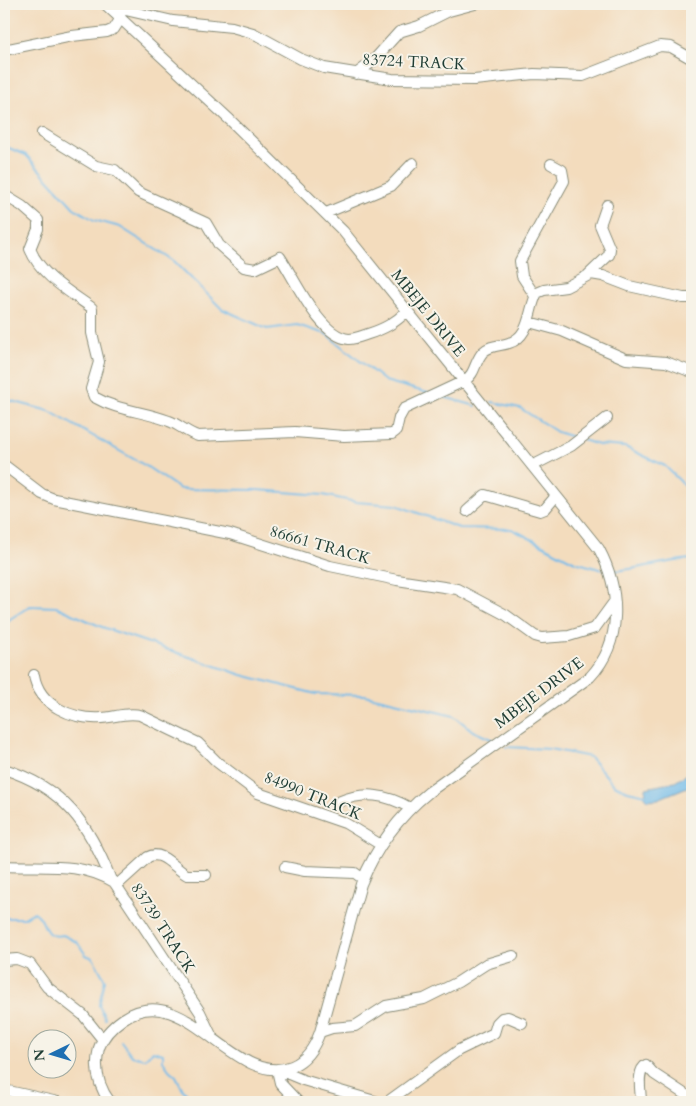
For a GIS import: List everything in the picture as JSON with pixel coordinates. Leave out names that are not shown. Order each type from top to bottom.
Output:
[{"type":"street","points":[[356,74],[372,62],[395,35],[419,26],[446,8],[475,4]]},
{"type":"street","name":"MBEJE DRIVE","points":[[106,5],[326,213],[408,311],[599,549],[607,564],[614,602],[616,624],[611,647],[590,677],[444,780],[410,808],[381,845],[363,879],[320,1032],[313,1048],[304,1059],[292,1067],[278,1070]]},
{"type":"street","name":"83724 TRACK","points":[[106,5],[173,21],[216,24],[244,30],[309,63],[337,72],[400,80],[474,80],[534,74],[583,76],[660,46],[671,47],[692,59]]},
{"type":"street","points":[[4,50],[62,38],[107,32],[114,29],[121,18]]},
{"type":"street","points":[[42,133],[62,143],[96,166],[115,170],[138,192],[206,223],[219,245],[244,267],[255,269],[280,257],[320,320],[339,335],[354,338],[382,330],[408,311]]},
{"type":"street","points":[[326,213],[391,186],[413,163]]},
{"type":"street","points":[[536,296],[522,276],[520,261],[564,181],[562,170],[551,164]]},
{"type":"street","points":[[4,195],[38,220],[38,229],[31,245],[34,258],[53,279],[92,308],[92,333],[99,362],[91,394],[108,405],[170,422],[185,432],[198,436],[295,432],[344,436],[392,434],[396,431],[400,413],[409,405],[464,381],[473,374],[484,351],[515,341],[528,322],[536,296],[544,290],[566,287],[588,275],[609,255],[610,249],[600,225],[607,204]]},
{"type":"street","points":[[588,275],[598,274],[629,286],[683,298],[692,298]]},
{"type":"street","points":[[528,322],[562,331],[607,349],[626,359],[666,362],[692,372]]},
{"type":"street","points":[[532,466],[571,446],[607,418]]},
{"type":"street","name":"86661 TRACK","points":[[4,465],[42,494],[54,499],[230,534],[347,570],[457,589],[506,615],[535,636],[568,636],[594,628],[614,602]]},
{"type":"street","points":[[467,512],[486,496],[540,511],[545,509],[556,496]]},
{"type":"street","name":"84990 TRACK","points":[[34,675],[39,691],[51,704],[65,712],[79,718],[92,719],[130,714],[140,715],[198,743],[217,762],[258,792],[345,823],[381,845]]},
{"type":"street","points":[[4,768],[22,774],[50,790],[76,813],[96,843],[114,882],[154,854],[162,856],[187,875],[206,875]]},
{"type":"street","points":[[338,802],[354,796],[375,794],[392,799],[410,808]]},
{"type":"street","name":"83739 TRACK","points":[[4,866],[70,867],[88,870],[114,882],[200,1012],[212,1037]]},
{"type":"street","points":[[285,867],[305,871],[355,873],[363,879]]},
{"type":"street","points":[[320,1032],[332,1028],[355,1026],[386,1006],[424,998],[458,982],[486,964],[513,956]]},
{"type":"street","points":[[4,960],[17,958],[30,964],[47,987],[83,1016],[103,1040]]},
{"type":"street","points":[[110,1102],[98,1080],[97,1059],[103,1040],[111,1029],[126,1017],[140,1011],[150,1010],[178,1016],[249,1062],[378,1102]]},
{"type":"street","points":[[387,1102],[459,1050],[494,1033],[497,1023],[502,1018],[508,1017],[522,1023]]},
{"type":"street","points":[[641,1102],[640,1075],[641,1069],[646,1065],[654,1074],[692,1099]]},
{"type":"street","points":[[278,1070],[282,1086],[298,1102]]},
{"type":"street","points":[[4,1090],[58,1102]]},
{"type":"water","points":[[692,771],[692,785],[658,799],[648,800],[645,797],[646,788],[675,782]]},
{"type":"waterway","points":[[4,146],[26,155],[74,208],[94,220],[120,227],[174,261],[222,309],[267,329],[297,325],[326,334],[385,381],[428,393]]},
{"type":"waterway","points":[[440,396],[476,406]]},
{"type":"waterway","points":[[4,399],[49,411],[146,466],[180,489],[257,490],[323,495],[356,502],[396,505],[459,528],[512,529],[575,562],[603,570]]},
{"type":"waterway","points":[[492,402],[520,408],[557,432],[576,438]]},
{"type":"waterway","points":[[583,440],[599,445],[625,447],[665,466],[692,493]]},
{"type":"waterway","points":[[613,571],[692,559]]},
{"type":"waterway","points":[[4,627],[10,619],[30,606],[57,607],[102,627],[242,675],[316,694],[365,695],[454,716],[473,731],[493,740]]},
{"type":"waterway","points":[[506,747],[550,749],[590,757],[614,785],[628,791],[646,795]]},
{"type":"waterway","points":[[4,918],[24,918],[34,912],[41,919],[47,932],[56,936],[63,935],[77,942],[86,955],[93,958],[105,980],[99,1005],[105,1019]]},
{"type":"waterway","points":[[121,1041],[132,1056],[145,1059],[153,1051],[163,1054],[163,1061],[169,1070],[176,1076],[183,1090],[196,1102]]}]
